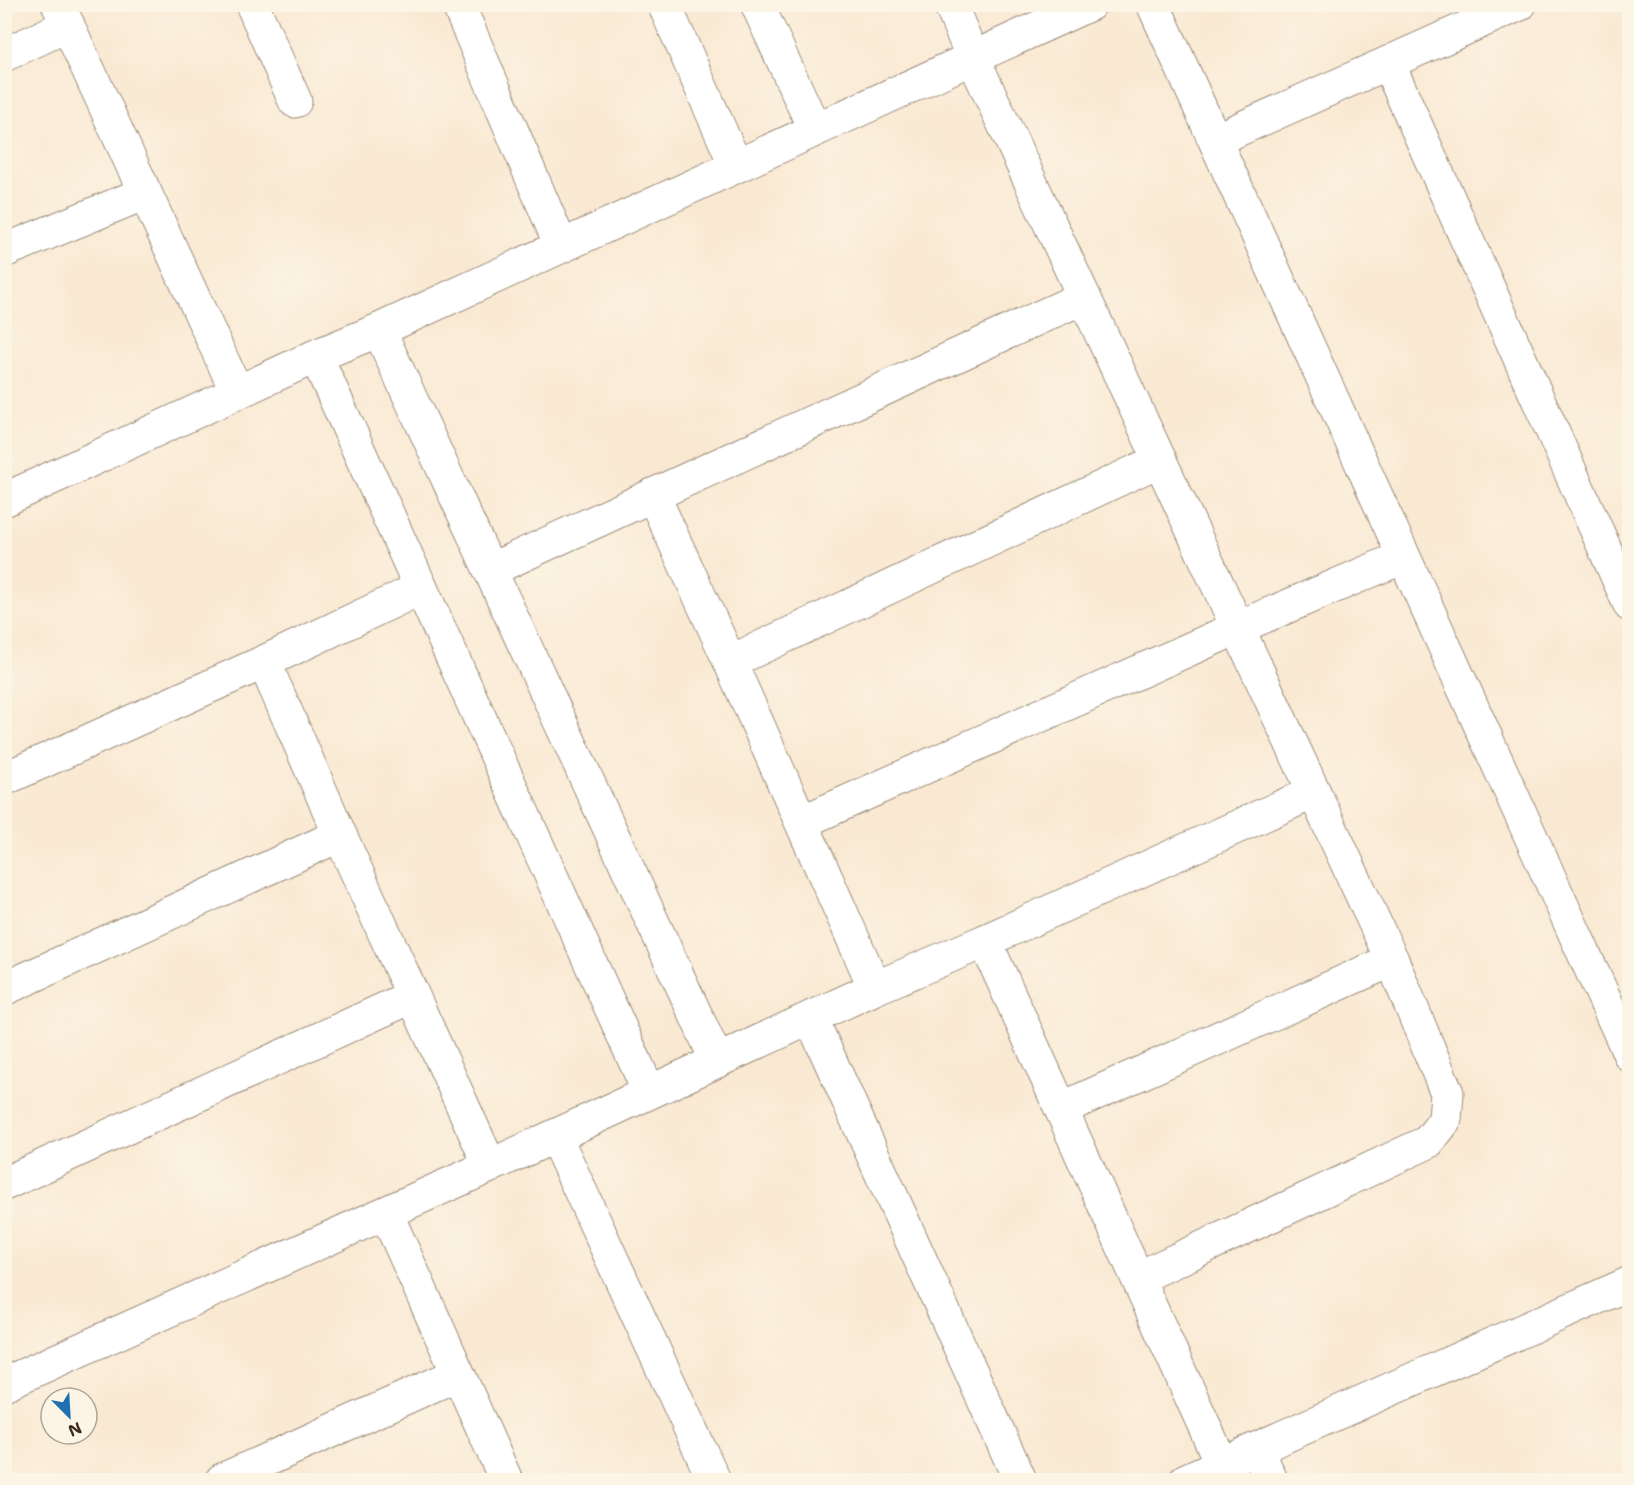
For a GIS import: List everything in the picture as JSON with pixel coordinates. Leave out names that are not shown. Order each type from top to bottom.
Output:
[{"type":"street","points":[[252,4],[295,101]]},
{"type":"street","points":[[458,4],[561,246]]},
{"type":"street","points":[[664,4],[736,166]]},
{"type":"street","points":[[757,4],[815,130]]},
{"type":"street","points":[[950,4],[1392,960],[1447,1093],[1445,1120],[1428,1142],[1138,1278]]},
{"type":"street","points":[[4,500],[1090,4]]},
{"type":"street","points":[[1153,4],[1629,1055]]},
{"type":"street","points":[[1215,140],[1521,4]]},
{"type":"street","points":[[4,55],[63,15],[237,392]]},
{"type":"street","points":[[1388,63],[1629,605]]},
{"type":"street","points":[[4,251],[145,193]]},
{"type":"street","points":[[490,570],[1084,297]]},
{"type":"street","points":[[379,330],[717,1061]]},
{"type":"street","points":[[316,356],[649,1092]]},
{"type":"street","points":[[730,662],[1160,460]]},
{"type":"street","points":[[653,495],[875,988]]},
{"type":"street","points":[[802,822],[1402,557]]},
{"type":"street","points":[[4,779],[264,662],[421,588]]},
{"type":"street","points":[[264,662],[490,1167]]},
{"type":"street","points":[[4,1384],[490,1167],[875,988],[985,941],[1314,792]]},
{"type":"street","points":[[4,989],[340,836]]},
{"type":"street","points":[[985,941],[1222,1465]]},
{"type":"street","points":[[1061,1109],[1392,960]]},
{"type":"street","points":[[4,1184],[413,996]]},
{"type":"street","points":[[811,1018],[1020,1480]]},
{"type":"street","points":[[555,1136],[714,1480]]},
{"type":"street","points":[[386,1213],[506,1480]]},
{"type":"street","points":[[1186,1480],[1629,1283]]},
{"type":"street","points":[[222,1480],[458,1374]]},
{"type":"street","points":[[1257,1449],[1271,1480]]}]
